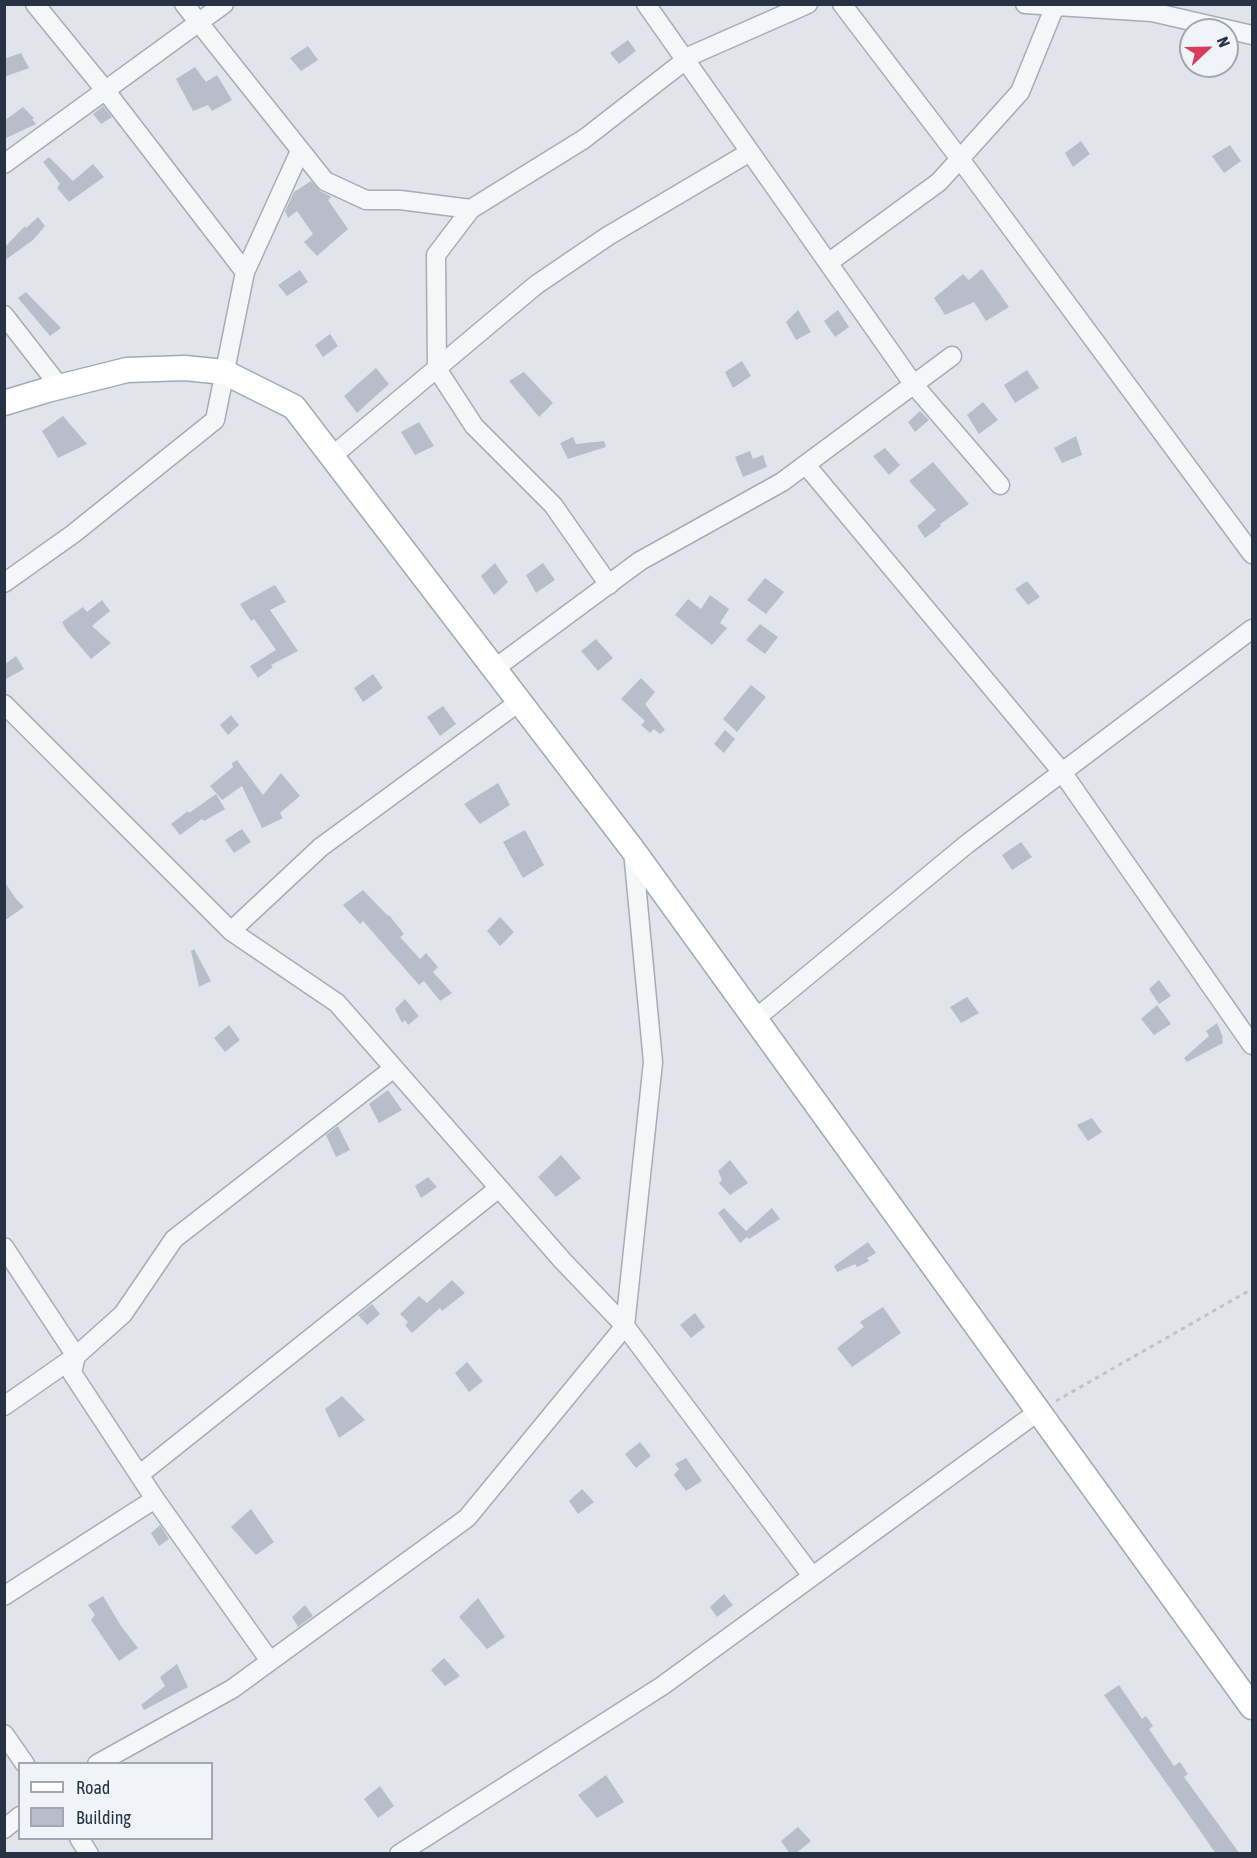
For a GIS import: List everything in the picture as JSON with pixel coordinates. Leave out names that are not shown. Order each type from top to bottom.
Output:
[{"type":"main road","points":[[4,403],[127,370],[185,368],[224,372],[294,407],[633,850],[1252,1707]]},
{"type":"street","points":[[35,4],[105,90],[245,272]]},
{"type":"street","points":[[184,4],[325,181],[366,200],[400,200],[471,209]]},
{"type":"street","points":[[4,164],[224,4]]},
{"type":"street","points":[[646,4],[914,385],[1000,485]]},
{"type":"street","points":[[609,585],[553,505],[474,426],[437,369],[436,255],[471,209],[584,139],[692,55],[808,4]]},
{"type":"street","points":[[842,4],[960,159],[1252,554]]},
{"type":"street","points":[[1025,4],[1152,12],[1252,35]]},
{"type":"street","points":[[828,263],[939,182],[1020,92],[1055,6]]},
{"type":"street","points":[[4,583],[74,534],[215,420],[245,272],[300,151]]},
{"type":"street","points":[[331,457],[536,285],[608,236],[750,152]]},
{"type":"street","points":[[4,315],[60,387]]},
{"type":"street","points":[[494,669],[640,561],[782,482],[952,356]]},
{"type":"street","points":[[806,465],[1062,772],[1252,1045]]},
{"type":"street","points":[[755,1019],[967,844],[1252,629]]},
{"type":"street","points":[[231,931],[321,847],[519,702]]},
{"type":"street","points":[[4,704],[231,931],[337,1003],[562,1260],[625,1326],[812,1576]]},
{"type":"street","points":[[101,1762],[232,1689],[467,1518],[625,1326],[653,1062],[633,850]]},
{"type":"street","points":[[4,1406],[76,1356],[123,1314],[174,1239],[394,1068]]},
{"type":"street","points":[[138,1475],[499,1188]]},
{"type":"street","points":[[4,1247],[76,1356],[72,1373],[138,1475],[270,1661]]},
{"type":"street","points":[[399,1854],[662,1686],[1039,1411]]},
{"type":"street","points":[[4,1596],[155,1499]]},
{"type":"street","points":[[4,1734],[24,1762]]},
{"type":"street","points":[[4,1829],[18,1818]]},
{"type":"street","points":[[79,1840],[89,1854]]},
{"type":"path","points":[[1039,1411],[1252,1289]]},
{"type":"building","points":[[628,40],[636,51],[619,64],[610,53]]},
{"type":"building","points":[[308,46],[318,60],[301,71],[290,58]]},
{"type":"building","points":[[21,53],[29,68],[4,77],[4,59]]},
{"type":"building","points":[[195,67],[206,82],[217,75],[232,100],[212,111],[208,105],[193,111],[176,79]]},
{"type":"building","points":[[103,106],[112,117],[101,124],[93,114]]},
{"type":"building","points":[[23,107],[34,118],[32,119],[36,124],[4,139],[4,121]]},
{"type":"building","points":[[1081,141],[1090,154],[1073,167],[1065,153]]},
{"type":"building","points":[[1230,145],[1241,161],[1224,173],[1212,156]]},
{"type":"building","points":[[49,157],[73,181],[93,164],[104,177],[69,202],[57,188],[60,184],[43,162]]},
{"type":"building","points":[[311,181],[320,191],[331,197],[328,200],[348,229],[317,256],[304,242],[313,234],[297,211],[288,218],[285,211],[294,192]]},
{"type":"building","points":[[38,217],[45,226],[33,240],[4,261],[4,248],[25,226],[26,228]]},
{"type":"building","points":[[982,269],[1009,307],[986,321],[974,302],[945,315],[934,298],[963,274],[969,280]]},
{"type":"building","points":[[300,270],[308,282],[287,296],[278,285]]},
{"type":"building","points":[[26,292],[61,328],[50,336],[18,298]]},
{"type":"building","points":[[798,310],[811,332],[796,340],[786,322]]},
{"type":"building","points":[[838,310],[849,327],[835,337],[824,321]]},
{"type":"building","points":[[330,334],[338,346],[323,357],[315,345]]},
{"type":"building","points":[[742,361],[751,376],[733,388],[725,372]]},
{"type":"building","points":[[376,368],[389,384],[357,413],[344,396]]},
{"type":"building","points":[[1027,370],[1039,388],[1015,403],[1004,385]]},
{"type":"building","points":[[524,372],[553,403],[539,417],[509,381]]},
{"type":"building","points":[[983,402],[998,420],[979,434],[967,415]]},
{"type":"building","points":[[920,411],[929,420],[915,432],[908,422]]},
{"type":"building","points":[[63,416],[87,444],[58,458],[42,431]]},
{"type":"building","points":[[419,422],[434,446],[415,455],[401,432]]},
{"type":"building","points":[[1076,436],[1082,455],[1062,463],[1054,448]]},
{"type":"building","points":[[573,437],[576,444],[604,441],[606,447],[568,459],[560,443]]},
{"type":"building","points":[[885,448],[900,465],[889,475],[873,456]]},
{"type":"building","points":[[750,451],[753,459],[763,455],[767,467],[743,477],[735,457]]},
{"type":"building","points":[[933,462],[969,504],[940,524],[941,526],[925,538],[917,526],[936,510],[909,481]]},
{"type":"building","points":[[495,563],[508,582],[494,595],[481,576]]},
{"type":"building","points":[[543,563],[555,580],[536,593],[526,575]]},
{"type":"building","points":[[765,578],[784,592],[766,614],[747,600]]},
{"type":"building","points":[[1027,581],[1040,597],[1028,605],[1015,589]]},
{"type":"building","points":[[275,585],[286,602],[270,610],[298,651],[271,665],[273,667],[258,678],[250,666],[276,650],[254,619],[251,621],[240,604]]},
{"type":"building","points":[[710,595],[729,609],[720,623],[727,628],[712,645],[675,615],[688,599],[701,609]]},
{"type":"building","points":[[102,600],[110,611],[92,626],[111,643],[91,659],[62,622],[83,607],[87,612]]},
{"type":"building","points":[[760,624],[778,637],[765,654],[746,640]]},
{"type":"building","points":[[596,639],[613,658],[598,671],[581,651]]},
{"type":"building","points":[[16,656],[24,669],[4,680],[4,665]]},
{"type":"building","points":[[373,674],[383,688],[363,702],[354,688]]},
{"type":"building","points":[[641,678],[655,692],[645,704],[665,730],[660,734],[654,729],[650,733],[641,725],[645,721],[621,699]]},
{"type":"building","points":[[751,685],[766,697],[737,732],[723,719]]},
{"type":"building","points":[[443,706],[456,724],[440,736],[427,717]]},
{"type":"building","points":[[231,715],[239,725],[228,735],[220,725]]},
{"type":"building","points":[[725,730],[735,739],[724,753],[714,744]]},
{"type":"building","points":[[237,760],[263,795],[281,773],[300,796],[280,813],[283,818],[262,828],[242,786],[222,800],[210,786],[233,767],[232,763]]},
{"type":"building","points":[[498,783],[510,805],[480,824],[464,804]]},
{"type":"building","points":[[216,794],[225,809],[204,821],[202,819],[180,835],[171,824]]},
{"type":"building","points":[[242,829],[251,842],[234,853],[225,840]]},
{"type":"building","points":[[525,830],[544,865],[523,878],[503,842]]},
{"type":"building","points":[[1021,842],[1032,857],[1012,870],[1002,855]]},
{"type":"building","points":[[4,881],[24,907],[4,921]]},
{"type":"building","points":[[363,890],[389,915],[404,934],[400,937],[420,959],[426,953],[438,967],[433,972],[452,993],[440,1001],[424,981],[419,985],[363,921],[360,924],[343,905]]},
{"type":"building","points":[[500,917],[514,932],[500,946],[487,931]]},
{"type":"building","points":[[194,949],[211,981],[199,987],[191,951]]},
{"type":"building","points":[[1159,980],[1171,996],[1159,1004],[1149,989]]},
{"type":"building","points":[[967,997],[979,1013],[961,1023],[950,1007]]},
{"type":"building","points":[[405,999],[419,1016],[408,1025],[405,1020],[402,1023],[395,1009]]},
{"type":"building","points":[[1157,1005],[1171,1024],[1154,1035],[1141,1019]]},
{"type":"building","points":[[1217,1023],[1223,1043],[1187,1062],[1184,1058],[1209,1036],[1206,1031]]},
{"type":"building","points":[[229,1025],[240,1040],[225,1052],[214,1038]]},
{"type":"building","points":[[388,1090],[402,1110],[379,1123],[369,1104]]},
{"type":"building","points":[[1092,1118],[1102,1132],[1088,1141],[1077,1125]]},
{"type":"building","points":[[338,1126],[350,1150],[336,1157],[326,1135]]},
{"type":"building","points":[[561,1155],[581,1178],[556,1197],[538,1177]]},
{"type":"building","points":[[730,1160],[748,1183],[730,1195],[719,1183],[722,1180],[718,1171]]},
{"type":"building","points":[[428,1177],[437,1187],[421,1198],[415,1186]]},
{"type":"building","points":[[724,1208],[746,1231],[772,1208],[780,1219],[740,1243],[718,1213]]},
{"type":"building","points":[[868,1242],[876,1253],[867,1258],[869,1261],[837,1272],[834,1266]]},
{"type":"building","points":[[452,1280],[465,1293],[442,1311],[440,1308],[412,1333],[405,1325],[408,1322],[400,1314],[419,1296],[427,1303]]},
{"type":"building","points":[[372,1304],[380,1314],[367,1325],[358,1315]]},
{"type":"building","points":[[883,1307],[901,1333],[852,1367],[837,1348],[864,1327],[860,1322]]},
{"type":"building","points":[[695,1313],[705,1327],[691,1338],[680,1325]]},
{"type":"building","points":[[467,1362],[483,1381],[469,1392],[455,1373]]},
{"type":"building","points":[[342,1396],[365,1420],[339,1438],[325,1409]]},
{"type":"building","points":[[640,1442],[651,1456],[636,1468],[625,1454]]},
{"type":"building","points":[[686,1458],[702,1481],[686,1491],[674,1475],[679,1469],[675,1464]]},
{"type":"building","points":[[582,1489],[594,1502],[578,1514],[569,1501]]},
{"type":"building","points":[[251,1509],[274,1542],[256,1555],[231,1527]]},
{"type":"building","points":[[160,1525],[169,1539],[159,1546],[151,1533]]},
{"type":"building","points":[[724,1594],[733,1605],[717,1617],[710,1607]]},
{"type":"building","points":[[103,1596],[121,1626],[138,1648],[119,1661],[91,1620],[95,1615],[88,1605]]},
{"type":"building","points":[[478,1598],[505,1637],[487,1649],[459,1617]]},
{"type":"building","points":[[305,1605],[313,1616],[298,1627],[292,1617]]},
{"type":"building","points":[[444,1658],[460,1676],[445,1686],[431,1670]]},
{"type":"building","points":[[177,1664],[188,1687],[144,1710],[141,1705],[165,1686],[160,1677]]},
{"type":"building","points":[[1119,1685],[1142,1719],[1146,1716],[1153,1726],[1149,1729],[1174,1766],[1180,1762],[1188,1774],[1184,1777],[1240,1854],[1216,1854],[1104,1695]]},
{"type":"building","points":[[606,1775],[624,1802],[597,1818],[578,1795]]},
{"type":"building","points":[[380,1786],[394,1806],[378,1818],[364,1799]]},
{"type":"building","points":[[798,1827],[811,1841],[795,1854],[790,1854],[781,1841]]}]
